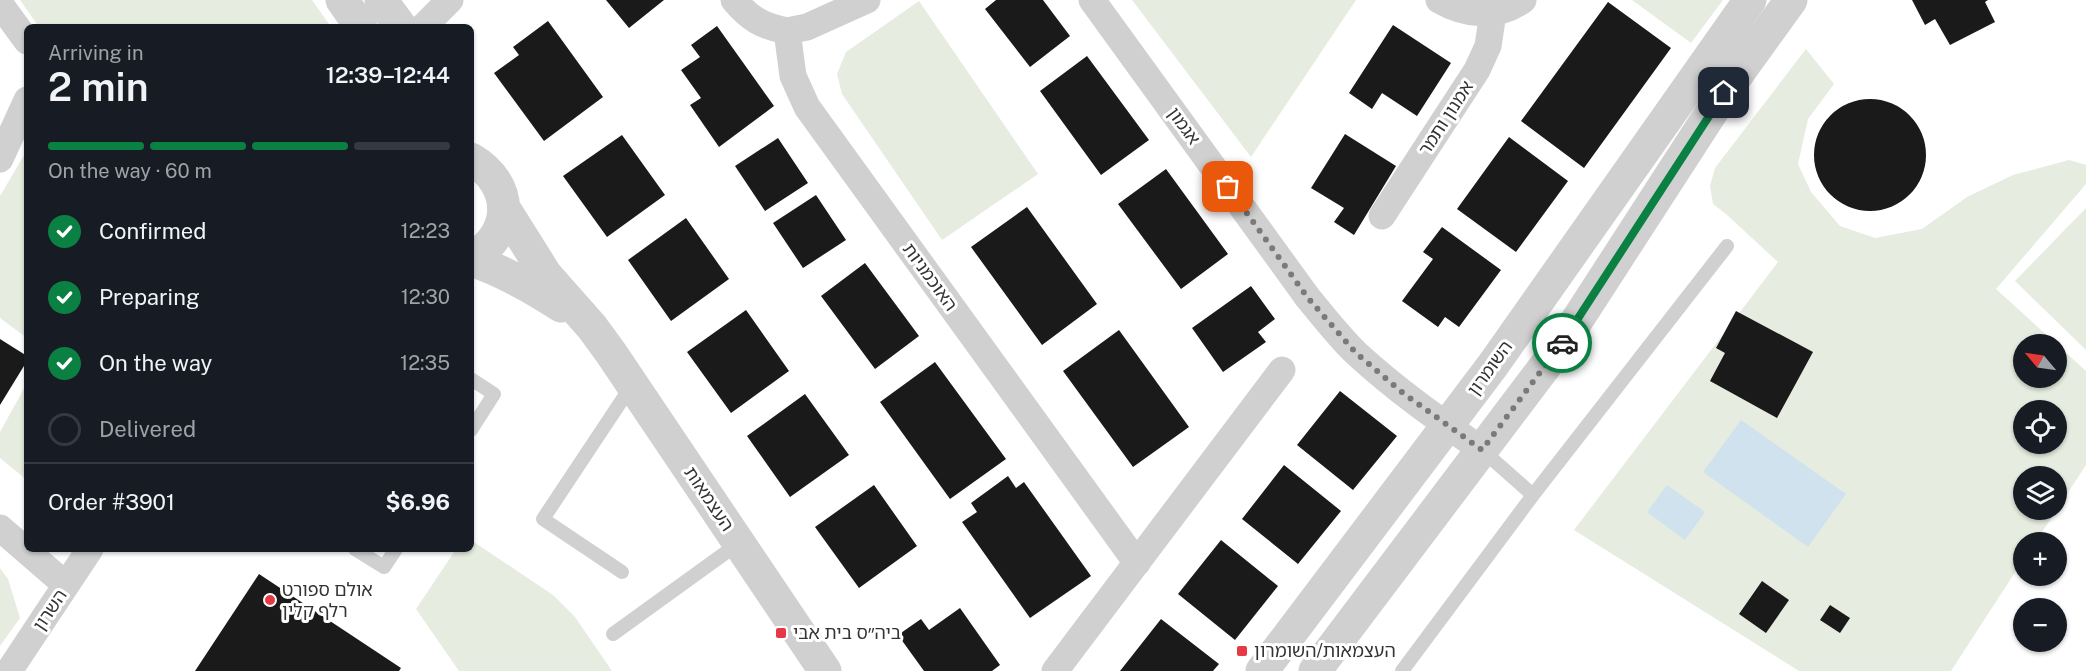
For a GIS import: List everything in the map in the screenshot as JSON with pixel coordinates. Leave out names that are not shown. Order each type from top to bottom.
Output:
[{"type":"street","points":[[342,0],[359,24]]},
{"type":"street","points":[[381,0],[399,24]]},
{"type":"street","points":[[426,24],[450,0]]},
{"type":"street","points":[[734,0],[746,14],[767,27],[787,31],[807,27],[867,0]]},
{"type":"street","name":"אגמון","points":[[1092,0],[1323,316],[1356,353],[1403,393],[1482,450]]},
{"type":"street","points":[[1439,0],[1455,9],[1474,13],[1493,13],[1515,6],[1523,0]]},
{"type":"street","name":"השומרון","points":[[1262,671],[1499,356],[1750,0]]},
{"type":"street","points":[[1315,671],[1561,345],[1724,93],[1791,0]]},
{"type":"street","points":[[0,4],[24,37]]},
{"type":"street","name":"אמנון ותמר","points":[[1382,216],[1478,70],[1488,46],[1493,13]]},
{"type":"street","name":"האוכמניות","points":[[787,31],[793,76],[807,107],[1137,563]]},
{"type":"street","points":[[0,159],[24,107]]},
{"type":"street","name":"העצמאות","points":[[475,157],[494,177],[501,192],[504,208],[546,275],[592,327],[825,671]]},
{"type":"street","points":[[474,257],[495,238],[502,224],[504,208]]},
{"type":"street","name":"העצמאות","points":[[474,260],[537,290],[592,327]]},
{"type":"street","points":[[1055,671],[1282,370]]},
{"type":"street","points":[[0,528],[24,549]]},
{"type":"street","points":[[28,552],[66,585]]},
{"type":"street","name":"השרון","points":[[9,671],[88,552]]},
{"type":"lane","points":[[1402,671],[1533,495],[1727,246]]},
{"type":"lane","points":[[474,381],[494,394],[474,425]]},
{"type":"lane","points":[[622,572],[543,519],[632,385]]},
{"type":"lane","points":[[1482,450],[1533,495]]},
{"type":"lane","points":[[613,634],[739,543]]},
{"type":"lane","points":[[360,552],[384,567],[394,552]]},
{"type":"shaded area","points":[[20,0],[312,0],[329,24],[37,24]]},
{"type":"shaded area","points":[[1132,0],[1356,0],[1251,157]]},
{"type":"shaded area","points":[[1632,0],[1723,0],[1691,43]]},
{"type":"shaded area","points":[[919,1],[1038,174],[942,240],[842,94],[837,74],[846,52]]},
{"type":"shaded area","points":[[1806,49],[1834,84],[1808,119],[1798,164],[1811,192],[1840,226],[1875,238],[1922,229],[1967,197],[2013,175],[2069,160],[2086,165],[2086,184],[1996,289],[2045,334],[2013,334],[2013,388],[2067,388],[2067,354],[2086,371],[2086,465],[2067,494],[2067,466],[2013,466],[2013,520],[2050,520],[2042,532],[2013,532],[2013,575],[1951,671],[1799,671],[1574,530],[1778,262],[1713,204],[1710,186],[1715,168]]},
{"type":"shaded area","points":[[24,155],[24,336],[0,318],[0,196]]},
{"type":"shaded area","points":[[2086,208],[2086,350],[2015,281]]},
{"type":"shaded area","points":[[24,388],[24,478],[0,458],[0,432]]},
{"type":"shaded area","points":[[474,542],[553,595],[575,617],[612,671],[459,671],[416,609],[454,552],[474,552]]},
{"type":"shaded area","points":[[0,568],[8,579],[20,618],[0,646]]},
{"type":"water","points":[[1741,420],[1846,494],[1808,547],[1703,472]]},
{"type":"water","points":[[1667,485],[1705,512],[1685,540],[1647,512]]},
{"type":"building","points":[[606,0],[664,0],[629,28]]},
{"type":"building","points":[[996,0],[1043,0],[1070,36],[1030,67],[985,9]]},
{"type":"building","points":[[1912,0],[1988,0],[1985,2],[1995,22],[1950,45],[1935,19],[1925,25]]},
{"type":"building","points":[[1608,2],[1671,48],[1584,168],[1521,121]]},
{"type":"building","points":[[548,21],[603,97],[544,141],[494,73],[519,55],[513,47]]},
{"type":"building","points":[[1393,25],[1451,63],[1417,116],[1382,93],[1372,109],[1349,93]]},
{"type":"building","points":[[717,26],[774,106],[719,147],[690,105],[701,98],[681,70],[700,57],[691,45]]},
{"type":"building","points":[[1087,56],[1149,140],[1101,175],[1040,91]]},
{"type":"building","points":[[1870,99],[1891,103],[1910,115],[1922,134],[1926,155],[1922,176],[1910,195],[1891,207],[1870,211],[1849,207],[1830,195],[1818,176],[1814,155],[1818,134],[1830,115],[1849,103]]},
{"type":"building","points":[[1345,134],[1396,166],[1354,235],[1334,222],[1344,208],[1311,188]]},
{"type":"building","points":[[622,135],[665,195],[607,237],[563,176]]},
{"type":"building","points":[[1509,137],[1568,181],[1516,252],[1457,209]]},
{"type":"building","points":[[778,138],[808,183],[765,211],[735,166]]},
{"type":"building","points":[[1166,169],[1228,254],[1181,289],[1118,204]]},
{"type":"building","points":[[816,195],[846,240],[803,268],[773,223]]},
{"type":"building","points":[[1027,207],[1097,304],[1042,345],[971,247]]},
{"type":"building","points":[[686,218],[729,279],[671,321],[628,260]]},
{"type":"building","points":[[1442,227],[1501,270],[1459,327],[1445,317],[1438,327],[1402,301],[1433,259],[1423,252]]},
{"type":"building","points":[[865,263],[919,336],[875,369],[821,296]]},
{"type":"building","points":[[1251,286],[1275,319],[1258,332],[1266,342],[1223,372],[1192,328]]},
{"type":"building","points":[[746,310],[789,371],[731,413],[687,352]]},
{"type":"building","points":[[1736,311],[1813,352],[1777,418],[1710,381],[1725,353],[1716,348]]},
{"type":"building","points":[[1119,330],[1189,427],[1133,467],[1063,371]]},
{"type":"building","points":[[0,339],[24,354],[24,366],[0,405]]},
{"type":"building","points":[[935,362],[1006,459],[950,499],[880,402]]},
{"type":"building","points":[[1340,391],[1397,436],[1353,490],[1297,445]]},
{"type":"building","points":[[805,394],[849,455],[790,497],[747,436]]},
{"type":"building","points":[[1284,465],[1341,511],[1298,564],[1242,519]]},
{"type":"building","points":[[1008,476],[1016,488],[1024,482],[1091,576],[1030,618],[962,522],[977,512],[971,503]]},
{"type":"building","points":[[874,485],[917,546],[859,588],[815,527]]},
{"type":"building","points":[[1221,540],[1278,586],[1235,640],[1178,594]]},
{"type":"building","name":"אולם ספורט רלף קלין","points":[[259,574],[401,668],[399,671],[195,671]]},
{"type":"building","points":[[1762,581],[1789,600],[1766,633],[1739,614]]},
{"type":"building","points":[[1830,605],[1850,618],[1840,633],[1820,620]]},
{"type":"building","points":[[960,608],[1000,665],[992,671],[924,671],[898,635],[921,619],[929,630]]},
{"type":"building","points":[[1161,619],[1219,664],[1213,671],[1120,671]]},
{"type":"way so far","points":[[1228,187],[1308,298],[1356,353],[1403,393],[1482,450],[1562,343]]},
{"type":"place","name":"אולם ספורט רלף קלין","points":[[270,600]]},
{"type":"place","name":"ביה״ס בית אבי","points":[[781,633]]},
{"type":"place","name":"העצמאות/השומרון","points":[[1242,651]]},
{"type":"route","points":[[1562,343],[1724,93]]}]
